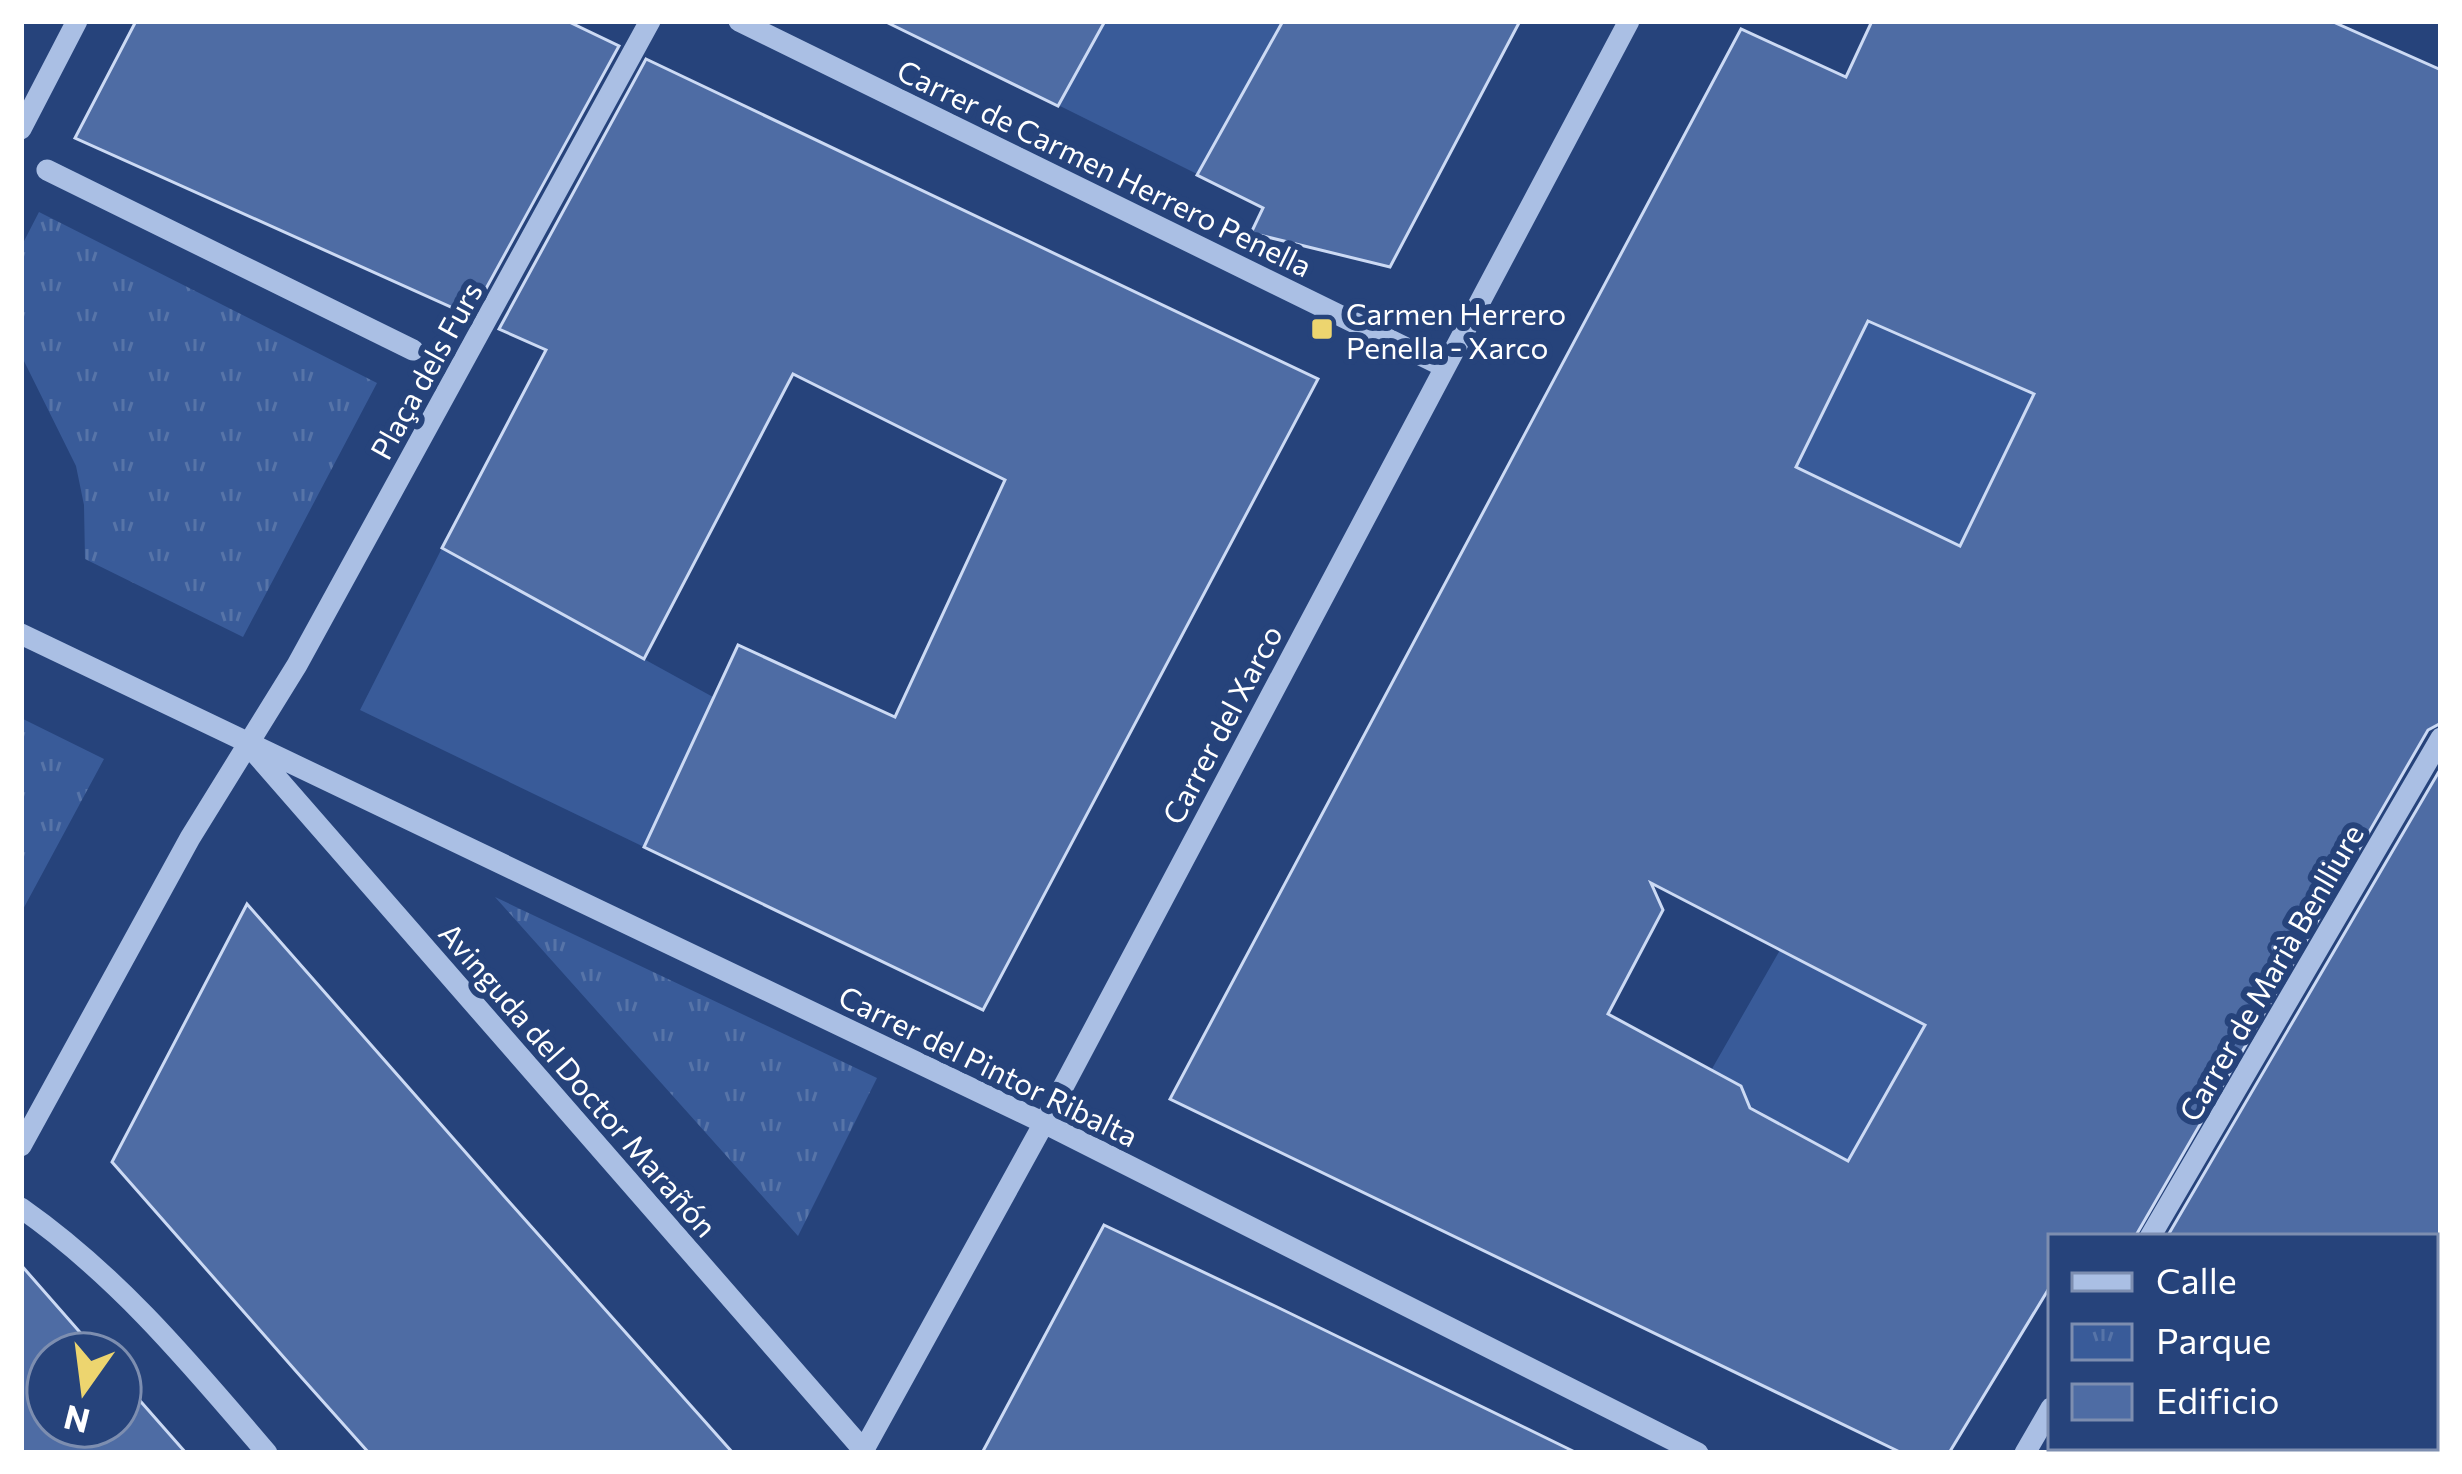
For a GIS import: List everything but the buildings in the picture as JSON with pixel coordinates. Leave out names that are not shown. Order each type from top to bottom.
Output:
[{"type":"street","points":[[21,129],[77,21]]},
{"type":"street","name":"Plaça dels Furs","points":[[21,1146],[247,744],[309,644],[650,21]]},
{"type":"street","name":"Carrer de Carmen Herrero Penella","points":[[739,21],[1444,367]]},
{"type":"street","name":"Carrer del Xarco","points":[[864,1452],[1044,1123],[1629,21]]},
{"type":"street","name":"Plaça dels Furs","points":[[46,170],[413,350]]},
{"type":"street","points":[[21,634],[247,744]]},
{"type":"street","name":"Carrer de Marià Benlliure","points":[[2152,1234],[2441,738]]},
{"type":"street","name":"Carrer del Pintor Ribalta","points":[[247,744],[1044,1123],[1698,1453]]},
{"type":"street","name":"Avinguda del Doctor Marañón","points":[[247,744],[864,1452]]},
{"type":"street","points":[[21,1208],[79,1249],[137,1302],[267,1453]]},
{"type":"street","points":[[2024,1453],[2048,1413]]},
{"type":"green space","points":[[1105,21],[1284,21],[1197,174],[1058,105]]},
{"type":"green space","points":[[39,212],[377,383],[243,637],[85,559],[84,505],[76,466],[21,355],[21,247]]},
{"type":"green space","points":[[1868,321],[2034,394],[1959,547],[1796,467]]},
{"type":"green space","points":[[442,548],[713,697],[644,847],[360,710]]},
{"type":"green space","points":[[21,718],[104,759],[21,913]]},
{"type":"green space","points":[[495,897],[877,1078],[798,1236]]},
{"type":"green space","points":[[1780,950],[1925,1025],[1849,1161],[1705,1081]]},
{"type":"place","name":"Carmen Herrero Penella - Xarco","points":[[1322,329]]}]
